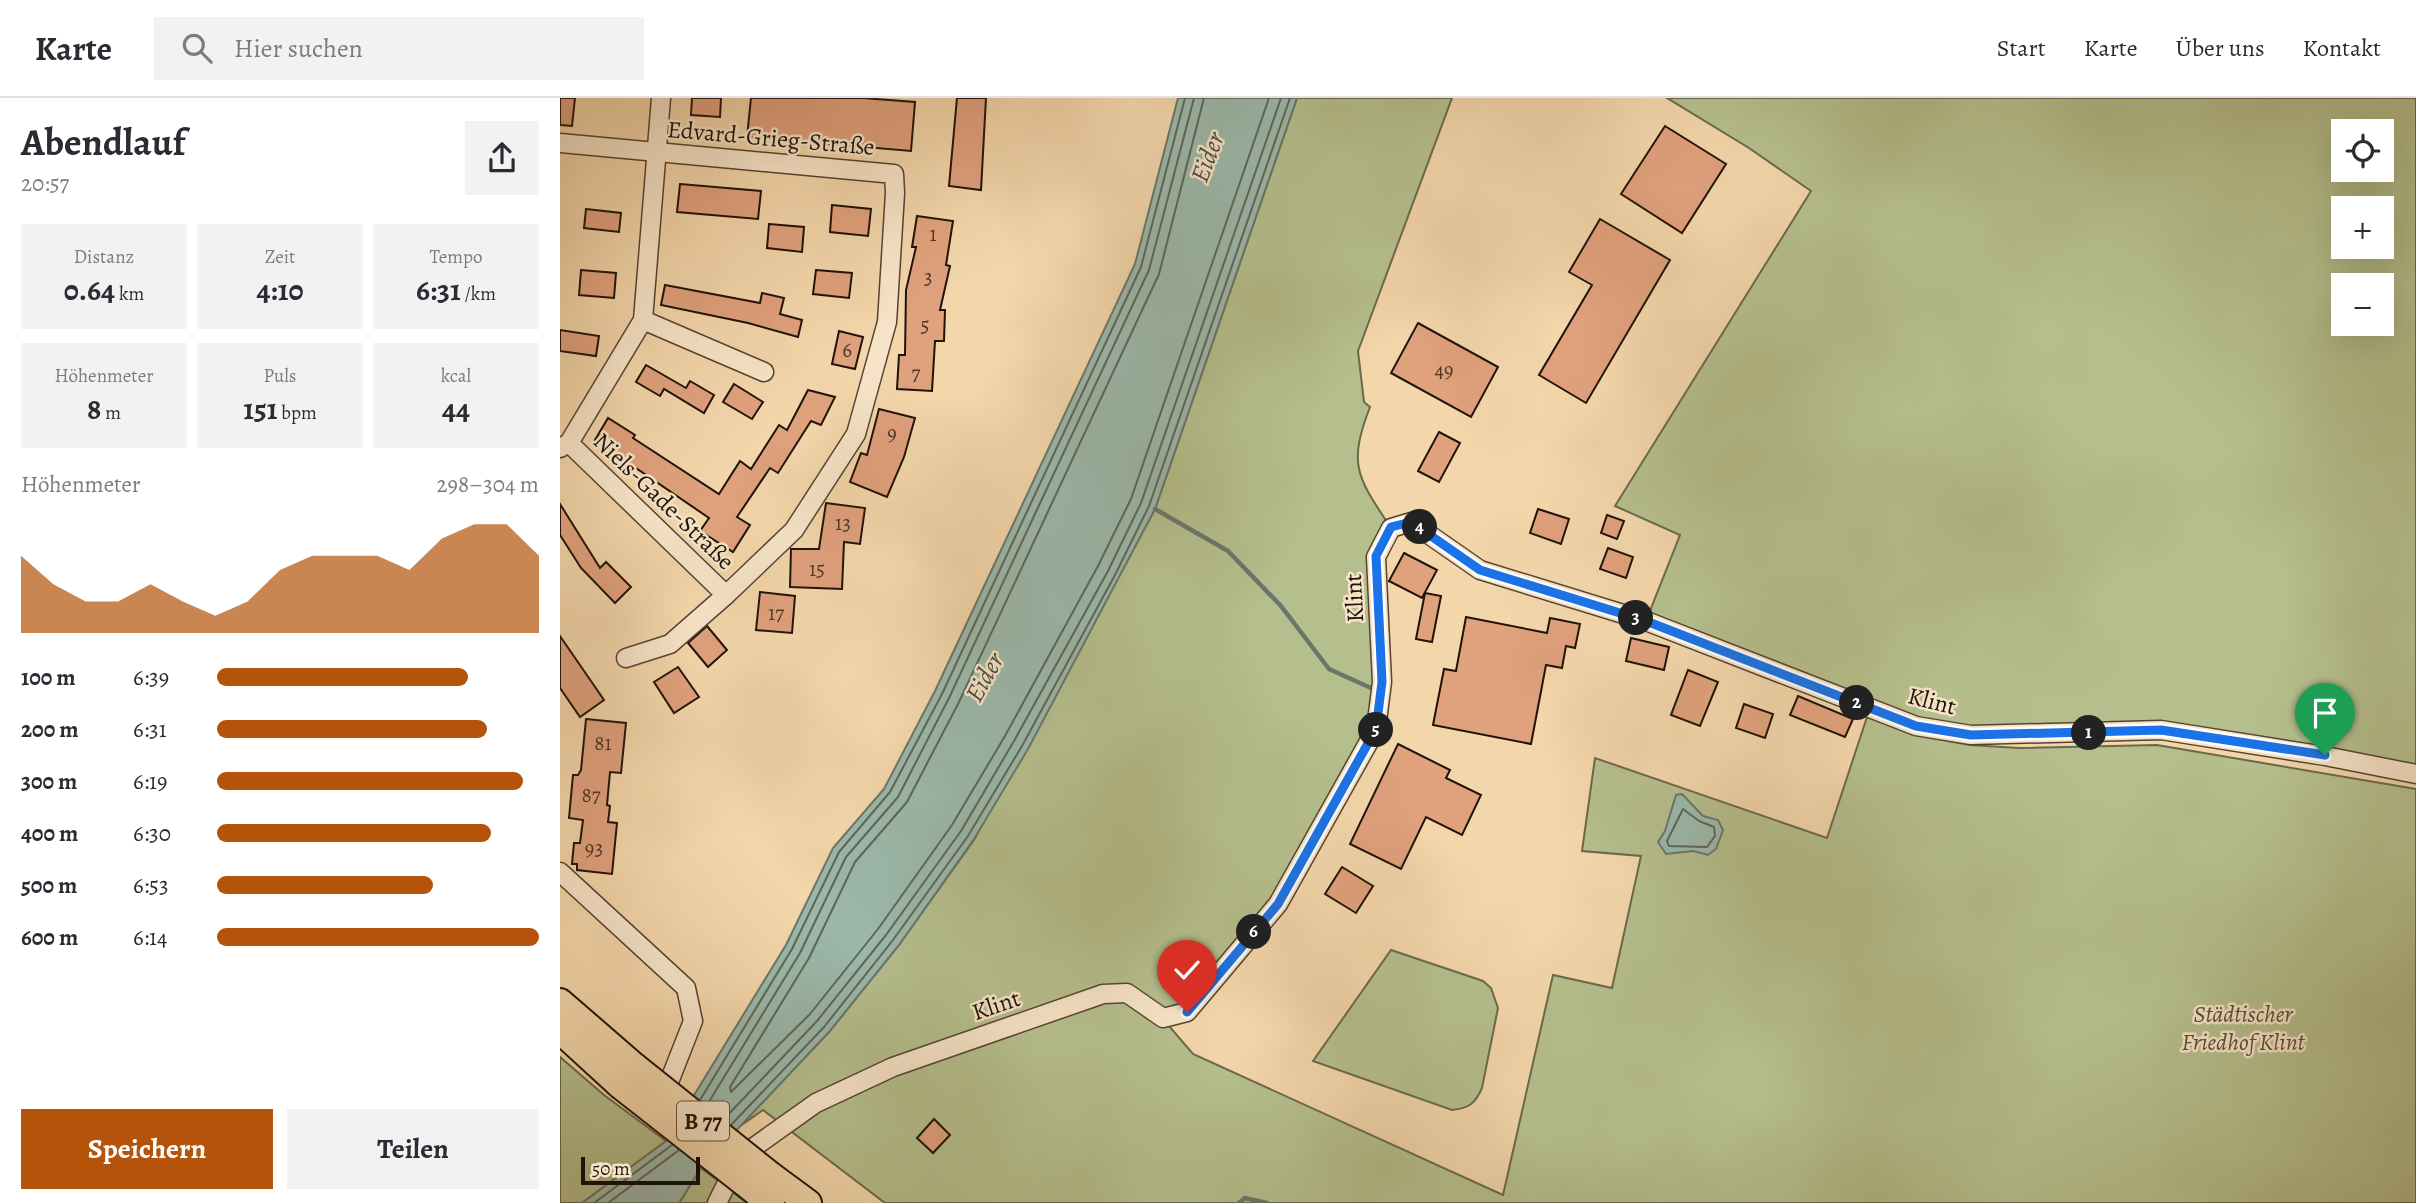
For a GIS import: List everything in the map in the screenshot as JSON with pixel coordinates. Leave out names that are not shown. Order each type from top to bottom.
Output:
[{"type":"highway","name":"B 77","points":[[560,1002],[628,1076]]},
{"type":"highway","name":"B 77","points":[[560,1030],[628,1076],[765,1190],[808,1203]]},
{"type":"street","points":[[564,446],[643,320],[661,98]]},
{"type":"street","name":"Edvard-Grieg-Straße","points":[[560,143],[894,174]]},
{"type":"street","name":"Niels-Gade-Straße","points":[[626,658],[670,644],[794,530],[856,434],[887,322],[894,174]]},
{"type":"street","points":[[643,320],[764,372]]},
{"type":"street","name":"Niels-Gade-Straße","points":[[564,446],[726,595]]},
{"type":"street","name":"Klint","points":[[717,1203],[740,1157],[816,1103],[892,1066],[1103,994],[1126,993],[1163,1018],[1187,1012],[1278,904],[1376,729],[1382,682],[1376,556],[1391,527],[1411,522],[1480,570],[1646,621],[1916,726],[1994,735],[2161,730],[2325,755],[2416,774]]},
{"type":"street","points":[[560,872],[686,988],[693,1021],[669,1082],[638,1115]]},
{"type":"green space","name":"Städtischer Friedhof Klint","points":[[1297,98],[1452,98],[1358,351],[1364,402],[1370,407],[1359,444],[1360,471],[1371,496],[1391,528],[1383,539],[1376,729],[1278,904],[1187,1012],[1163,1019],[1193,1054],[1503,1195],[1553,975],[1612,988],[1641,856],[1582,851],[1595,758],[1827,838],[1868,714],[1915,735],[1970,745],[2019,748],[2157,745],[2416,789],[2416,1203],[885,1203],[763,1110],[736,1129],[829,1032],[899,945],[974,840],[1155,509]]},
{"type":"green space","points":[[1667,98],[2416,98],[2416,774],[2161,730],[1916,726],[1646,621],[1680,535],[1615,506],[1811,191],[1749,148]]},
{"type":"green space","points":[[1391,950],[1483,981],[1491,988],[1498,1008],[1482,1088],[1477,1098],[1463,1108],[1452,1110],[1313,1061]]},
{"type":"green space","points":[[560,1057],[604,1095],[666,1141],[582,1203],[560,1203]]},
{"type":"green space","points":[[701,1168],[747,1203],[679,1203]]},
{"type":"water","name":"Eider","points":[[1178,98],[1297,98],[1155,509],[1028,749],[974,839],[899,945],[829,1032],[701,1168],[679,1203],[582,1203],[666,1141],[786,945],[833,848],[884,789],[935,691],[1135,264]]},
{"type":"water","points":[[1682,794],[1703,816],[1718,820],[1723,830],[1716,849],[1708,855],[1693,851],[1666,854],[1658,842],[1665,831],[1676,795]]},
{"type":"building","points":[[560,98],[575,98],[572,126],[560,125]]},
{"type":"building","points":[[692,98],[721,98],[720,117],[691,115]]},
{"type":"building","points":[[751,98],[863,98],[915,102],[911,151],[747,137]]},
{"type":"building","points":[[957,98],[986,98],[981,190],[949,186]]},
{"type":"building","points":[[1665,126],[1726,164],[1682,233],[1621,194]]},
{"type":"building","points":[[680,184],[761,191],[758,219],[677,212]]},
{"type":"building","points":[[832,205],[871,209],[868,236],[830,232]]},
{"type":"building","points":[[586,209],[621,213],[619,232],[584,228]]},
{"type":"building","points":[[917,216],[953,221],[946,265],[950,266],[940,310],[945,310],[944,341],[935,341],[932,391],[897,389],[899,355],[905,355],[906,290],[916,247],[912,247]]},
{"type":"building","points":[[1600,219],[1670,260],[1586,403],[1539,375],[1592,285],[1569,272]]},
{"type":"building","points":[[769,224],[804,227],[802,252],[767,248]]},
{"type":"building","points":[[581,270],[616,273],[614,298],[579,295]]},
{"type":"building","points":[[816,270],[852,273],[849,298],[813,294]]},
{"type":"building","points":[[665,285],[760,303],[762,293],[784,298],[780,314],[802,320],[798,337],[748,323],[661,305]]},
{"type":"building","points":[[1418,323],[1498,367],[1471,417],[1391,373]]},
{"type":"building","points":[[560,330],[599,336],[596,356],[560,351]]},
{"type":"building","points":[[839,331],[863,337],[855,369],[832,364]]},
{"type":"building","points":[[646,365],[686,388],[690,381],[714,395],[704,413],[664,389],[660,396],[636,382]]},
{"type":"building","points":[[734,384],[763,402],[752,419],[723,402]]},
{"type":"building","points":[[808,390],[835,397],[821,425],[811,421],[778,473],[770,468],[737,517],[750,525],[733,552],[700,531],[709,518],[595,440],[608,418],[635,435],[633,438],[719,494],[740,461],[751,469],[779,425],[787,430]]},
{"type":"building","points":[[879,409],[915,418],[904,457],[887,497],[850,482],[861,453],[867,455]]},
{"type":"building","points":[[1439,432],[1460,443],[1439,482],[1418,471]]},
{"type":"building","points":[[826,503],[865,508],[860,544],[844,542],[842,589],[790,587],[791,549],[819,549]]},
{"type":"building","points":[[560,504],[600,568],[606,562],[631,587],[615,603],[581,568],[560,535]]},
{"type":"building","points":[[1538,509],[1569,519],[1561,544],[1530,533]]},
{"type":"building","points":[[1607,515],[1624,521],[1617,539],[1601,533]]},
{"type":"building","points":[[1608,548],[1633,557],[1626,578],[1600,569]]},
{"type":"building","points":[[1404,553],[1437,570],[1422,598],[1389,581]]},
{"type":"building","points":[[760,592],[795,596],[792,633],[756,630]]},
{"type":"building","points":[[1425,593],[1441,596],[1432,642],[1416,639]]},
{"type":"building","points":[[1466,617],[1547,633],[1550,618],[1580,624],[1575,648],[1566,646],[1562,668],[1546,665],[1531,744],[1433,725],[1444,669],[1456,671]]},
{"type":"building","points":[[707,626],[727,650],[708,667],[688,643]]},
{"type":"building","points":[[560,636],[604,700],[580,717],[560,688]]},
{"type":"building","points":[[1631,638],[1669,647],[1664,670],[1626,661]]},
{"type":"building","points":[[678,667],[699,697],[674,713],[654,682]]},
{"type":"building","points":[[1688,670],[1718,682],[1700,726],[1671,715]]},
{"type":"building","points":[[1798,696],[1853,719],[1845,737],[1790,715]]},
{"type":"building","points":[[1744,704],[1773,714],[1765,738],[1736,728]]},
{"type":"building","points":[[586,719],[626,723],[621,773],[610,772],[608,822],[617,823],[612,874],[577,870],[577,864],[572,864],[574,843],[580,843],[583,820],[569,818],[573,775],[578,775],[581,770]]},
{"type":"building","points":[[1398,744],[1450,770],[1446,778],[1481,795],[1462,835],[1426,817],[1401,869],[1350,844]]},
{"type":"building","points":[[1342,867],[1373,886],[1356,913],[1325,894]]},
{"type":"building","points":[[934,1119],[950,1135],[933,1153],[917,1138]]},
{"type":"waterway","points":[[1155,509],[1228,551],[1281,606],[1329,669],[1371,688]]},
{"type":"waterway","points":[[1239,1203],[1245,1198],[1267,1203]]},
{"type":"route","points":[[1187,1012],[1278,904],[1376,729],[1382,682],[1376,556],[1391,527],[1411,522],[1424,528],[1480,570],[1646,621],[1916,726],[1971,735],[2017,736],[2161,730],[2325,755]]}]
